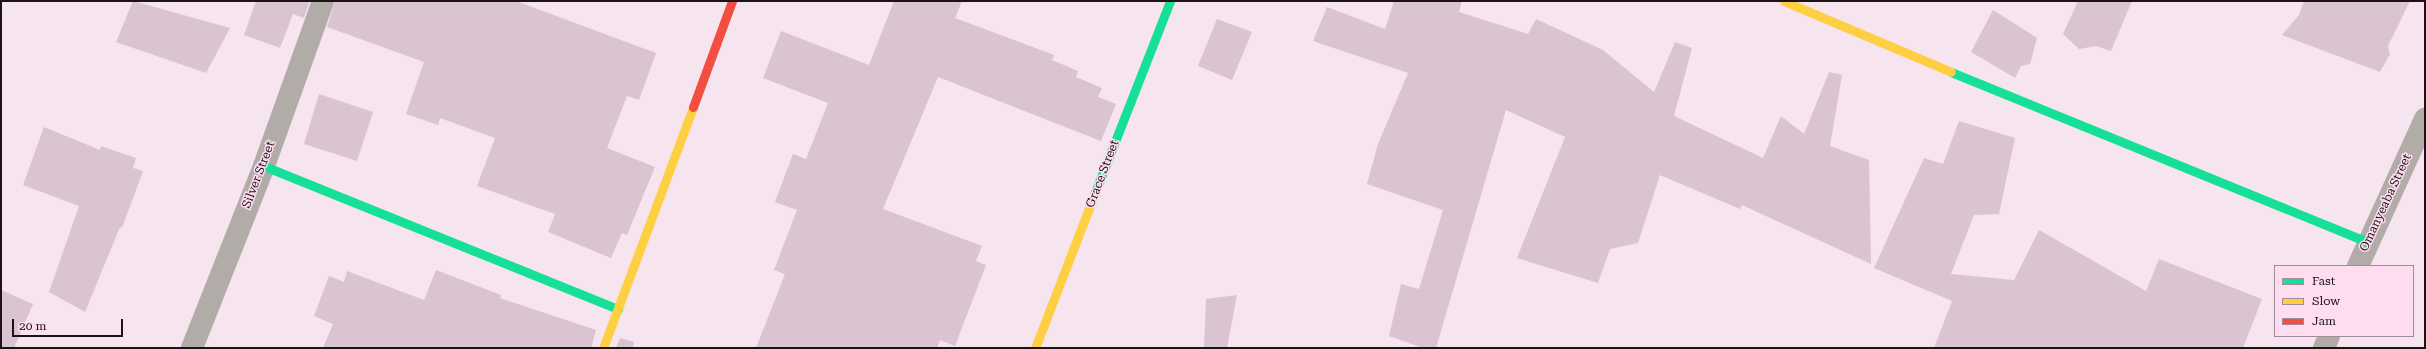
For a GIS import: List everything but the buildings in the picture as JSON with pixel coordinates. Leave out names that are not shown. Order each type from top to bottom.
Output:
[{"type":"street","name":"Silver Street","points":[[192,348],[264,166],[323,1]]},
{"type":"street","points":[[603,348],[732,1]]},
{"type":"street","name":"Grace Street","points":[[1035,348],[1170,1]]},
{"type":"street","points":[[1784,1],[1855,33],[2368,242]]},
{"type":"street","name":"Omanyeaba Street","points":[[2358,265],[2425,119]]},
{"type":"street","points":[[264,166],[618,309]]},
{"type":"street","points":[[2324,348],[2329,337]]},
{"type":"traffic: fast","points":[[1094,195],[1170,1]]},
{"type":"traffic: fast","points":[[1951,72],[2368,242]]},
{"type":"traffic: fast","points":[[264,166],[618,309]]},
{"type":"traffic: slow","points":[[1784,1],[1951,72]]},
{"type":"traffic: slow","points":[[603,348],[693,107]]},
{"type":"traffic: slow","points":[[1035,348],[1094,195]]},
{"type":"traffic: jam","points":[[693,107],[732,1]]}]
